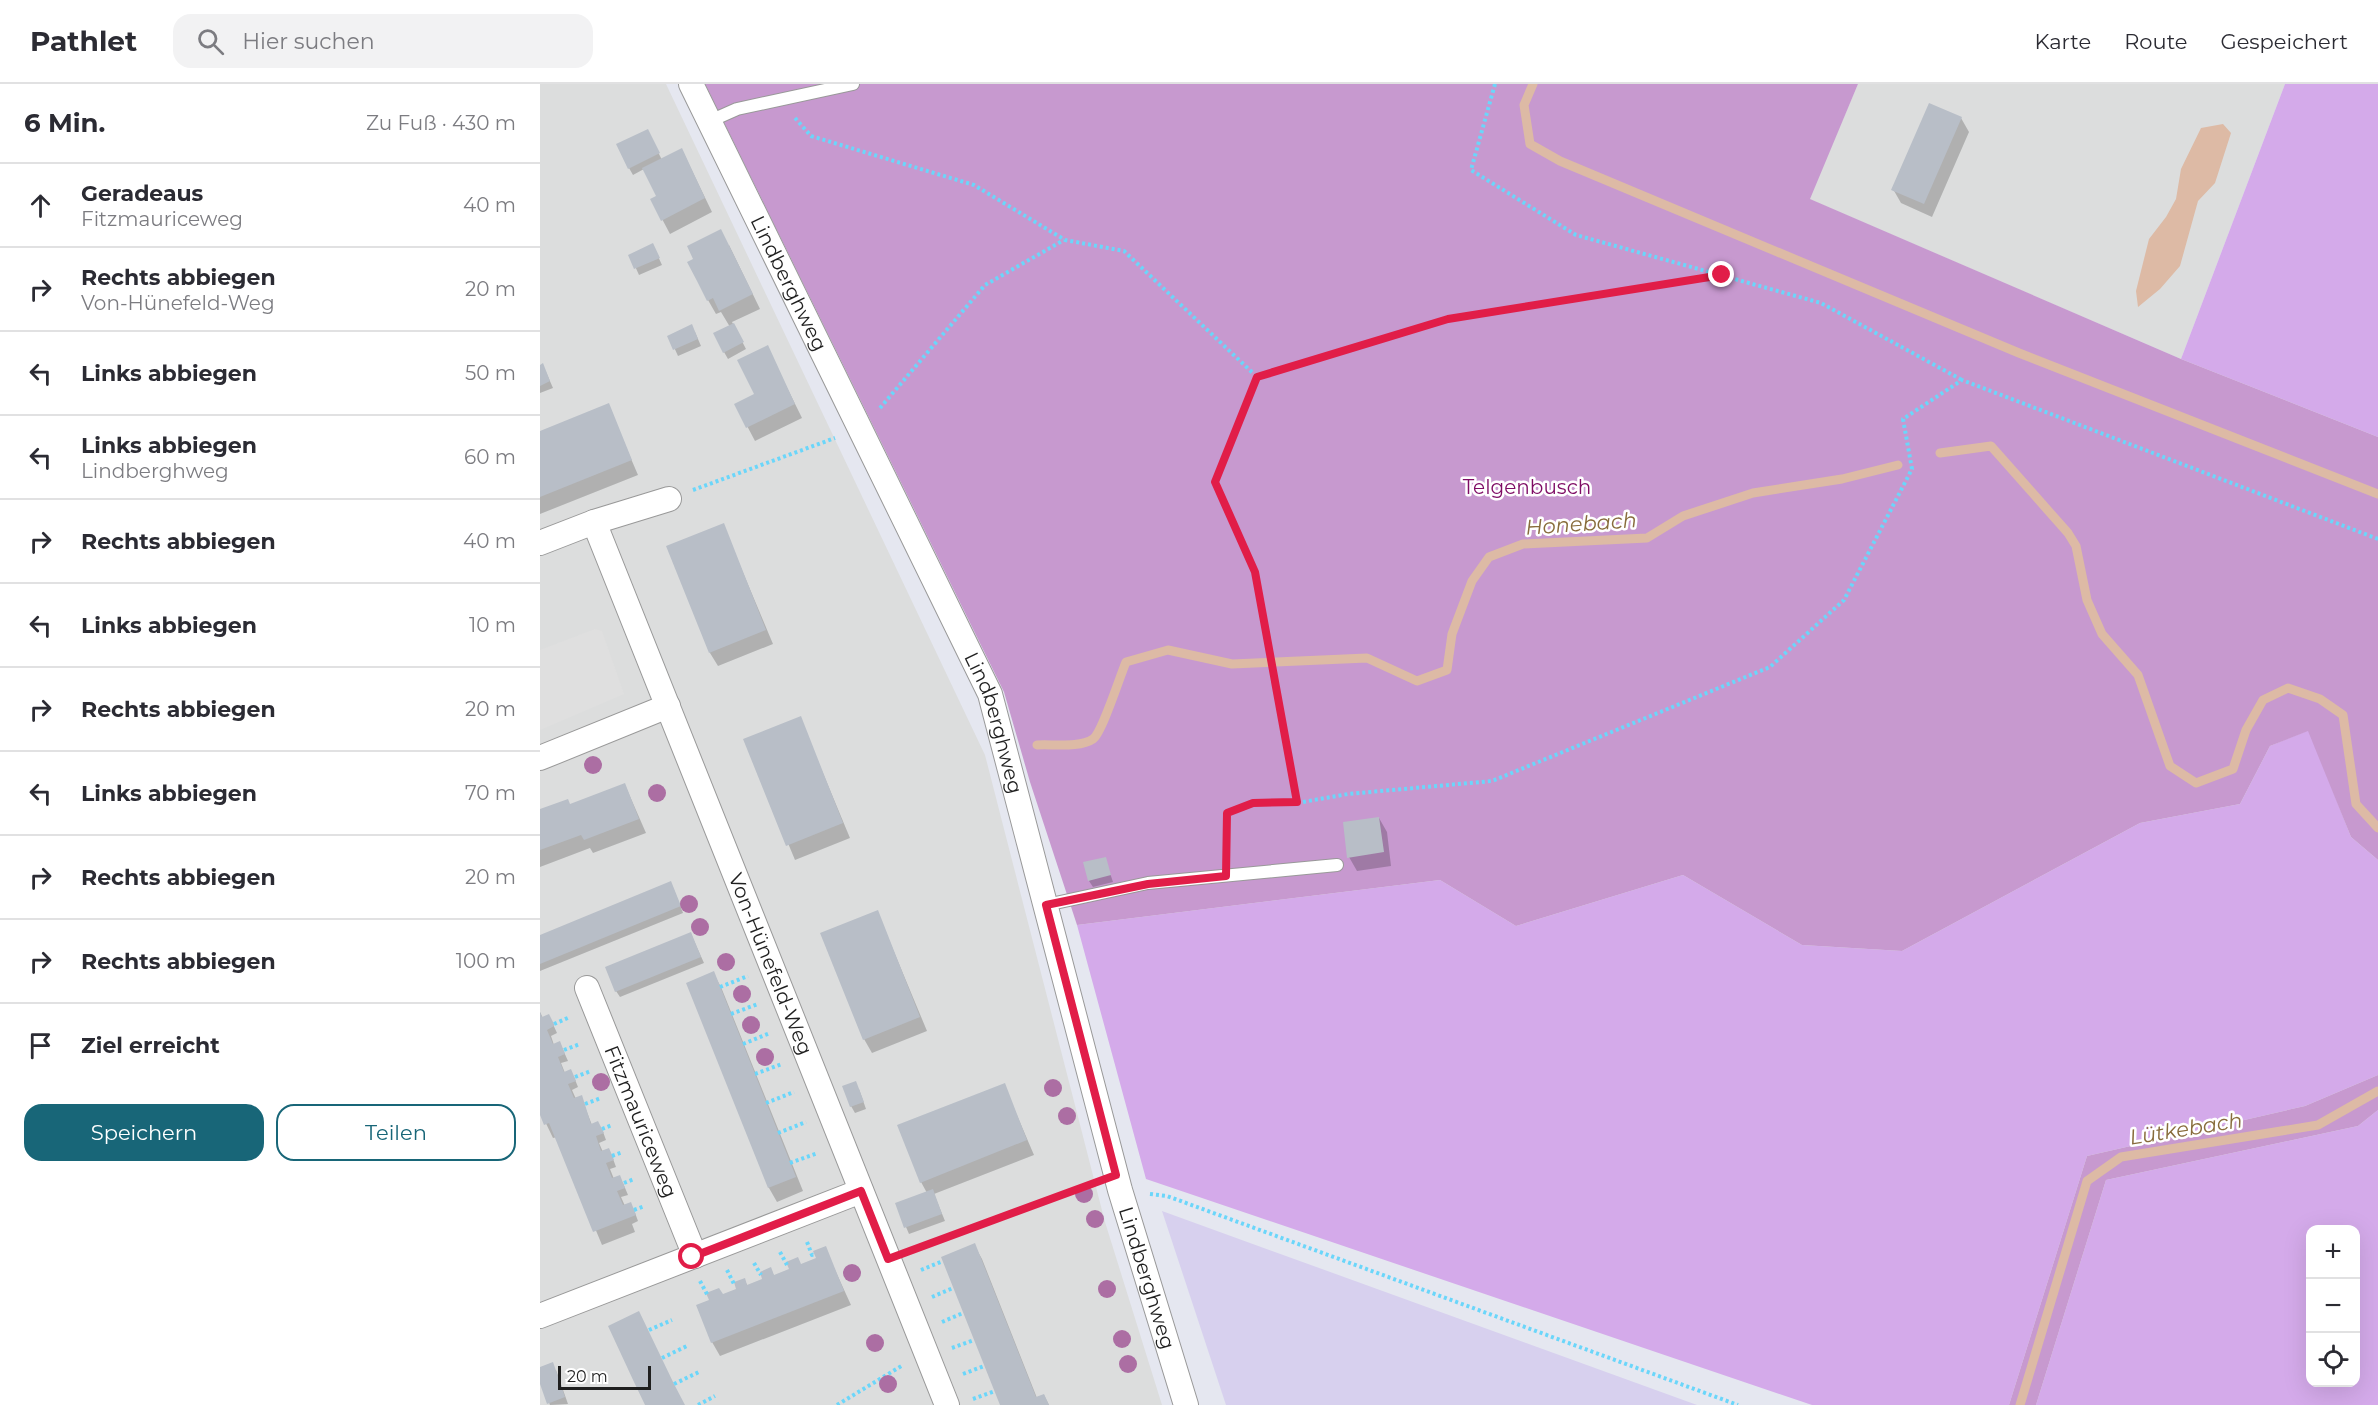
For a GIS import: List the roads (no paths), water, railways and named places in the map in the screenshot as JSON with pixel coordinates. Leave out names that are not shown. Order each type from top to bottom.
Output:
[{"type":"street","name":"Lindberghweg","points":[[691,84],[990,694],[1118,1182],[1186,1405]]},
{"type":"street","points":[[540,543],[594,522],[669,499]]},
{"type":"street","name":"Von-Hünefeld-Weg","points":[[594,522],[947,1405]]},
{"type":"street","points":[[540,758],[668,706]]},
{"type":"street","name":"Fitzmauriceweg","points":[[587,988],[695,1256]]},
{"type":"street","points":[[540,1316],[861,1191]]},
{"type":"lane","points":[[710,121],[737,109],[853,84]]},
{"type":"lane","points":[[1046,905],[1148,884],[1337,865]]},
{"type":"waterway","points":[[1533,84],[1524,105],[1530,144],[1560,161],[2019,353],[2378,494]]},
{"type":"waterway","name":"Honebach","points":[[1940,453],[1991,446],[2068,533],[2076,546],[2087,600],[2102,634],[2138,675],[2170,766],[2196,783],[2233,769],[2246,730],[2263,700],[2288,688],[2320,699],[2343,715],[2356,804],[2378,828]]},
{"type":"waterway","name":"Honebach","points":[[1037,745],[1074,745],[1093,739],[1106,716],[1126,662],[1168,650],[1232,664],[1367,658],[1417,681],[1447,670],[1452,634],[1472,581],[1489,557],[1523,544],[1647,538],[1683,516],[1753,493],[1842,479],[1898,465]]},
{"type":"waterway","name":"Lütkebach","points":[[2020,1405],[2087,1181],[2121,1157],[2318,1125],[2378,1091]]},
{"type":"park label","name":"Telgenbusch","points":[[1527,487]]}]
